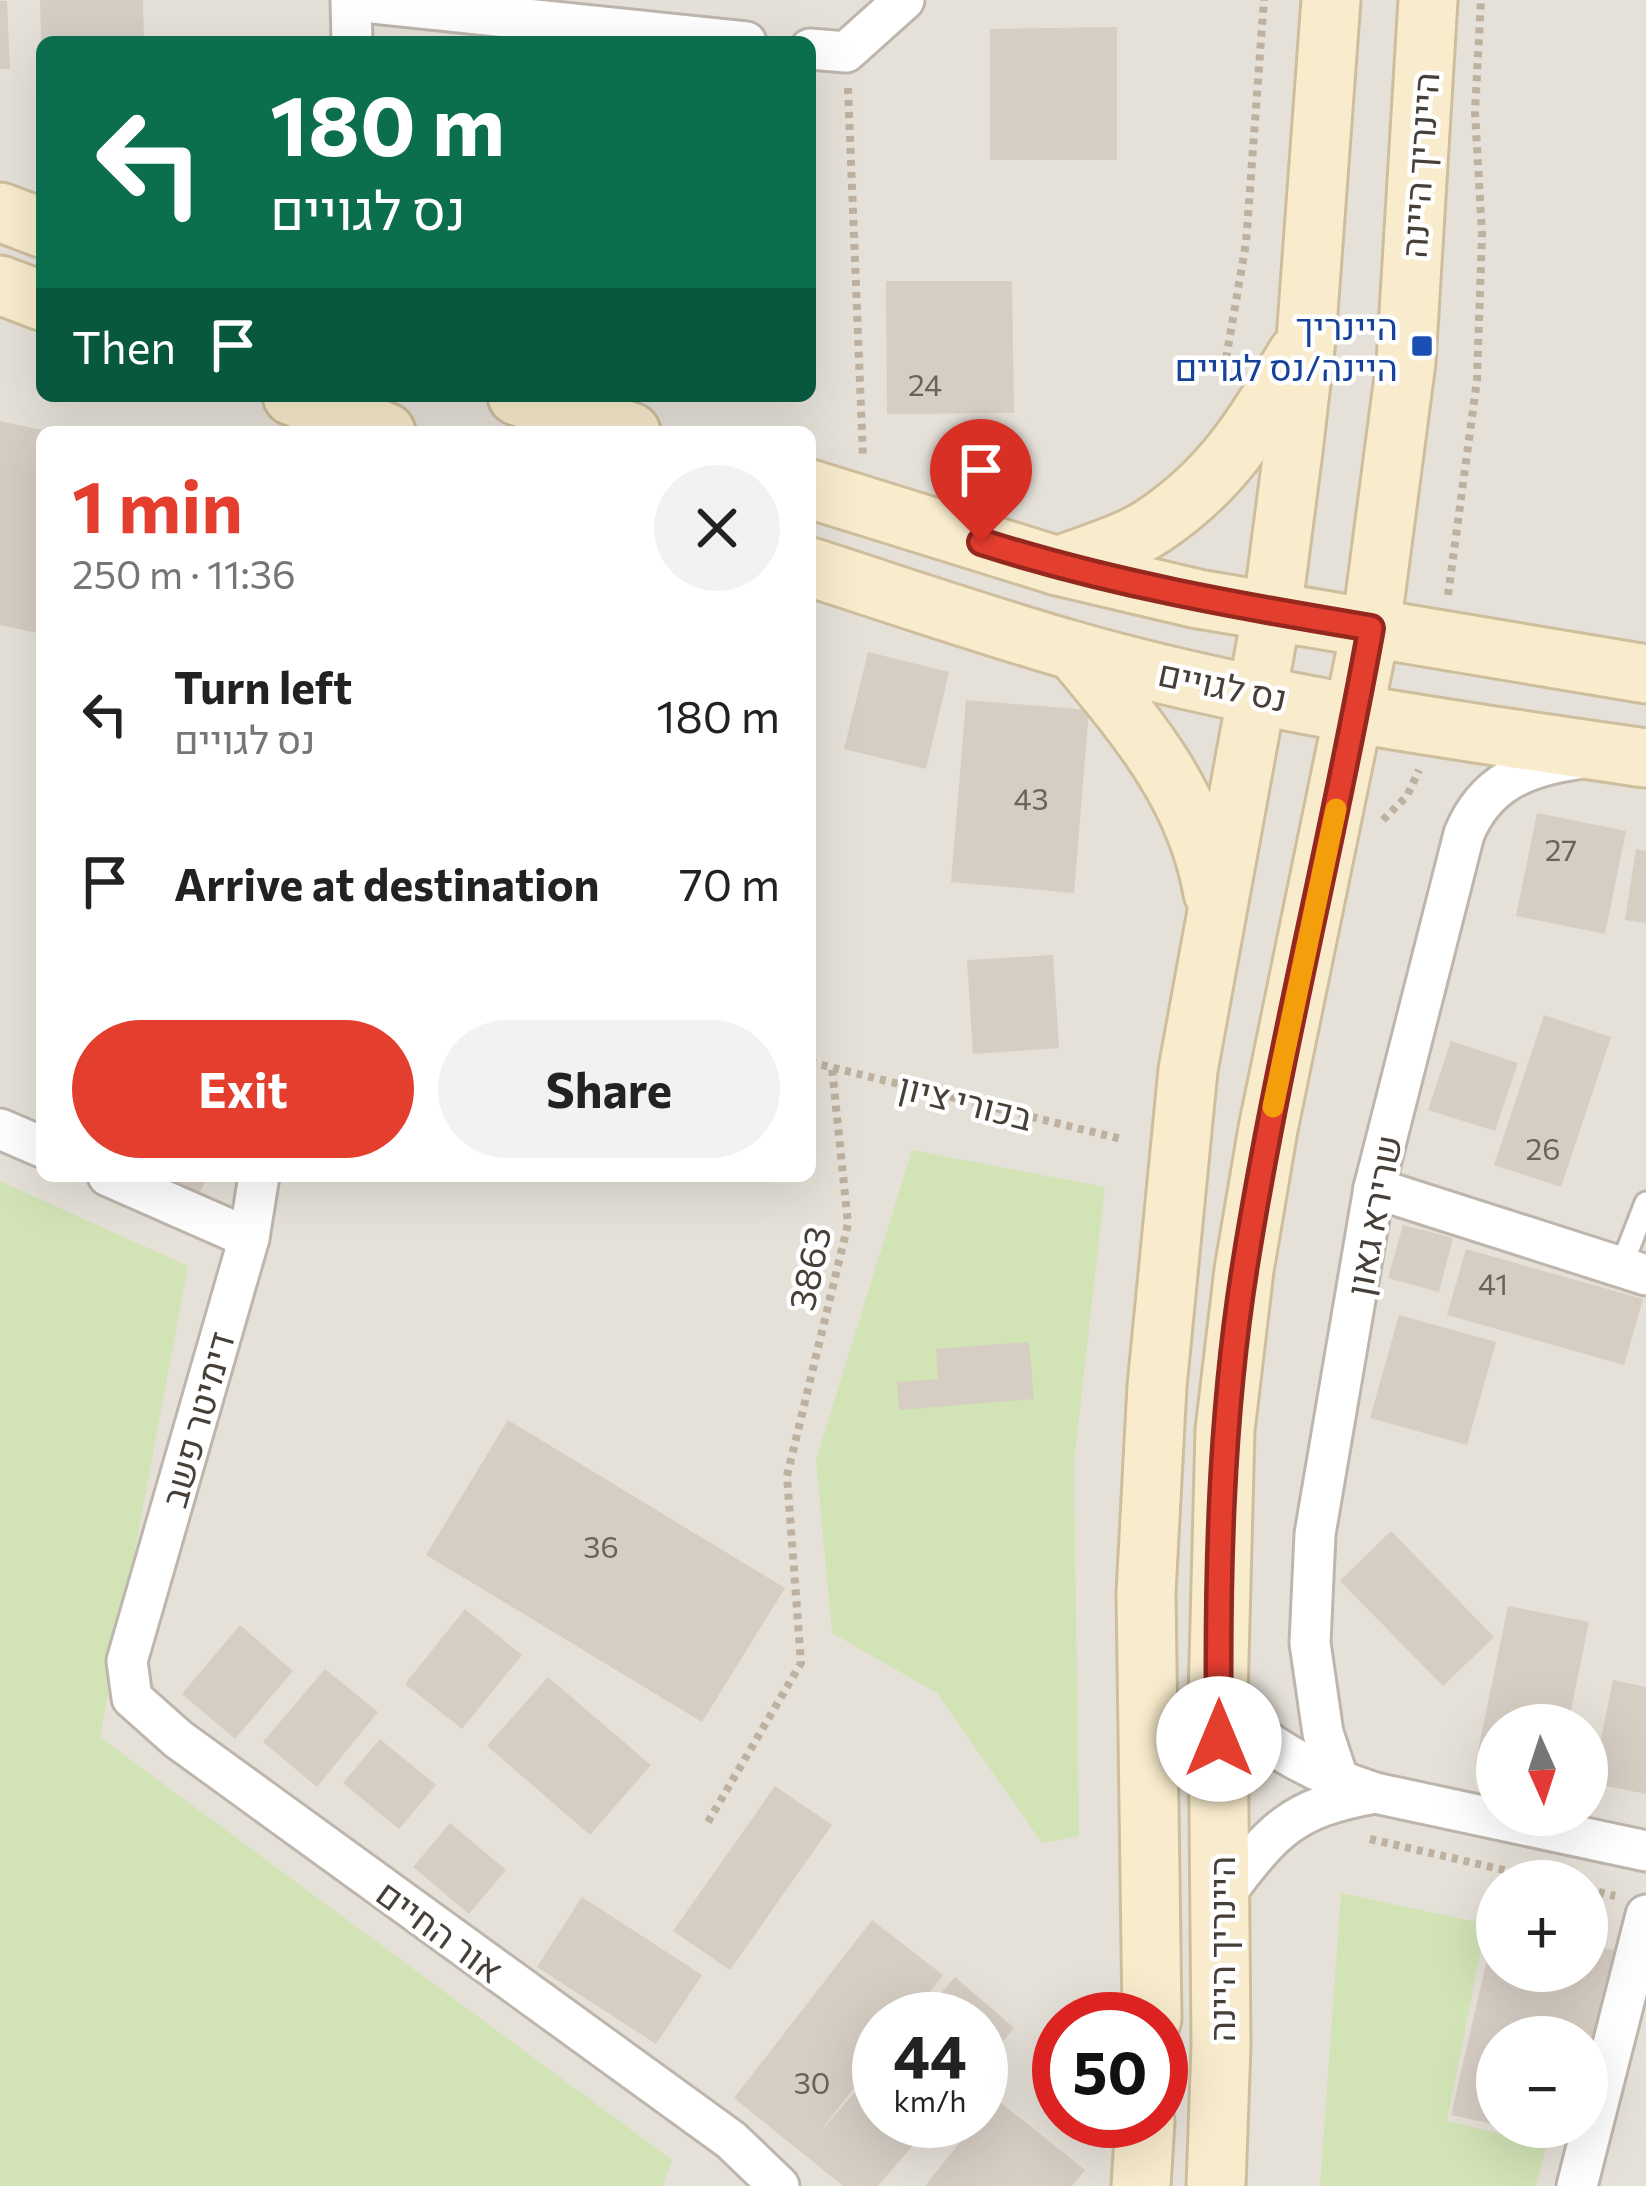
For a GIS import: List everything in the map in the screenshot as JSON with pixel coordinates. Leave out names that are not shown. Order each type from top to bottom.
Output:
[{"type":"main road","name":"היינריך היינה","points":[[1151,1992],[1146,1593],[1156,1386],[1188,1070],[1272,612],[1306,340],[1330,0]]},
{"type":"main road","name":"היינריך היינה","points":[[1216,2186],[1221,2045],[1218,1699],[1225,1430],[1244,1270],[1268,1129],[1371,628],[1406,362],[1429,0]]},
{"type":"main road","points":[[0,212],[36,226]]},
{"type":"main road","points":[[0,285],[36,299]]},
{"type":"main road","points":[[1058,566],[1150,529],[1201,489],[1239,450],[1306,340]]},
{"type":"main road","points":[[536,402],[612,426]]},
{"type":"main road","points":[[816,491],[1058,566],[1198,599],[1646,674]]},
{"type":"main road","name":"נס לגויים","points":[[816,569],[1074,651],[1257,693],[1630,756]]},
{"type":"main road","points":[[1074,651],[1167,766],[1207,857],[1215,908]]},
{"type":"main road","points":[[1141,2186],[1143,2148]]},
{"type":"street","points":[[352,36],[352,0],[690,36]]},
{"type":"street","points":[[828,51],[904,0]]},
{"type":"street","name":"שרירא גאון","points":[[1357,1787],[1323,1733],[1310,1643],[1315,1534],[1374,1188],[1472,814],[1483,798],[1516,774],[1547,764],[1630,756]]},
{"type":"street","points":[[0,1129],[36,1144]]},
{"type":"street","points":[[122,1182],[248,1238]]},
{"type":"street","name":"דימיטר פשב","points":[[127,1660],[248,1238],[258,1182]]},
{"type":"street","points":[[1374,1188],[1634,1271]]},
{"type":"street","name":"אור החיים","points":[[127,1660],[132,1698],[178,1738],[731,2140],[779,2186]]},
{"type":"street","points":[[1218,1699],[1265,1742],[1357,1787],[1646,1851]]},
{"type":"street","points":[[1221,1899],[1262,1845],[1292,1819],[1357,1787]]},
{"type":"street","points":[[1577,2186],[1646,1915]]},
{"type":"lane","points":[[1634,1271],[1646,1203]]},
{"type":"path","points":[[1220,395],[1246,243],[1264,0]]},
{"type":"path","points":[[1441,638],[1477,380],[1482,234],[1475,112],[1481,0]]},
{"type":"path","points":[[828,51],[865,506]]},
{"type":"path","points":[[1374,838],[1380,822],[1414,786],[1427,723]]},
{"type":"path","name":"בכורי ציון","points":[[816,1064],[1121,1139]]},
{"type":"path","name":"3863","points":[[708,1822],[801,1663],[787,1476],[848,1224],[832,1068]]},
{"type":"path","points":[[1370,1839],[1476,1863]]},
{"type":"shaded area","points":[[0,0],[1646,0],[1646,2186],[0,2186]]},
{"type":"green space","points":[[912,1150],[1105,1187],[1074,1462],[1079,1836],[1042,1843],[937,1693],[832,1633],[816,1460]]},
{"type":"green space","points":[[0,1181],[188,1266],[100,1737],[672,2160],[662,2186],[0,2186]]},
{"type":"green space","points":[[1341,1893],[1476,1922],[1476,1975],[1447,2121],[1476,2128],[1476,2148],[1546,2148],[1536,2186],[1320,2186]]},
{"type":"building","points":[[40,0],[143,0],[144,36],[41,36]]},
{"type":"building","points":[[0,1],[7,1],[10,69],[0,69]]},
{"type":"building","points":[[1117,27],[1117,160],[990,160],[990,29]]},
{"type":"building","points":[[886,281],[1012,281],[1014,413],[887,414]]},
{"type":"building","points":[[0,421],[36,429],[36,633],[0,625]]},
{"type":"building","points":[[868,652],[949,672],[926,769],[844,749]]},
{"type":"building","points":[[966,700],[1089,710],[1074,893],[951,882]]},
{"type":"building","points":[[1537,813],[1626,831],[1605,934],[1516,916]]},
{"type":"building","points":[[1636,849],[1646,851],[1646,923],[1625,920]]},
{"type":"building","points":[[1053,955],[1059,1048],[973,1054],[967,960]]},
{"type":"building","points":[[1544,1015],[1611,1037],[1561,1187],[1494,1165]]},
{"type":"building","points":[[1451,1041],[1518,1063],[1495,1131],[1428,1110]]},
{"type":"building","points":[[175,1182],[205,1182],[199,1194]]},
{"type":"building","points":[[1403,1225],[1453,1238],[1439,1292],[1388,1278]]},
{"type":"building","points":[[1466,1249],[1643,1299],[1624,1365],[1447,1315]]},
{"type":"building","points":[[1399,1315],[1496,1342],[1467,1445],[1370,1418]]},
{"type":"building","points":[[1029,1342],[1034,1399],[899,1410],[897,1382],[938,1379],[936,1349]]},
{"type":"building","points":[[508,1420],[785,1588],[702,1722],[426,1555]]},
{"type":"building","points":[[1391,1531],[1494,1637],[1443,1686],[1340,1581]]},
{"type":"building","points":[[1508,1606],[1589,1622],[1572,1704],[1488,1704]]},
{"type":"building","points":[[465,1609],[522,1655],[462,1729],[405,1684]]},
{"type":"building","points":[[240,1625],[293,1671],[235,1739],[182,1694]]},
{"type":"building","points":[[325,1669],[378,1712],[317,1787],[263,1742]]},
{"type":"building","points":[[548,1677],[651,1765],[590,1835],[487,1746]]},
{"type":"building","points":[[1613,1680],[1646,1687],[1646,1794],[1608,1786],[1608,1705]]},
{"type":"building","points":[[380,1739],[436,1785],[399,1829],[343,1783]]},
{"type":"building","points":[[775,1786],[832,1825],[730,1970],[673,1931]]},
{"type":"building","points":[[450,1823],[506,1870],[469,1914],[413,1867]]},
{"type":"building","points":[[582,1897],[702,1975],[656,2044],[537,1967]]},
{"type":"building","points":[[872,1920],[943,1975],[929,1992],[852,1992],[852,2091],[818,2134],[852,2096],[852,2148],[911,2148],[878,2186],[843,2186],[734,2098]]},
{"type":"building","points":[[1608,1949],[1622,1952],[1607,2016],[1476,2016],[1476,2120],[1451,2115],[1479,1992],[1608,1992]]},
{"type":"building","points":[[955,1977],[972,1992],[942,1992]]},
{"type":"building","points":[[1008,2108],[1032,2128],[1032,2148],[1058,2148],[1085,2170],[1072,2186],[925,2186],[955,2148],[1008,2148]]},
{"type":"slow traffic","points":[[1273,1107],[1336,809]]},
{"type":"place","name":"היינריך היינה/נס לגויים","points":[[1422,346]]},
{"type":"route","points":[[981,542],[1058,566],[1198,599],[1371,628],[1268,1129],[1244,1270],[1225,1430],[1219,1739]]}]
